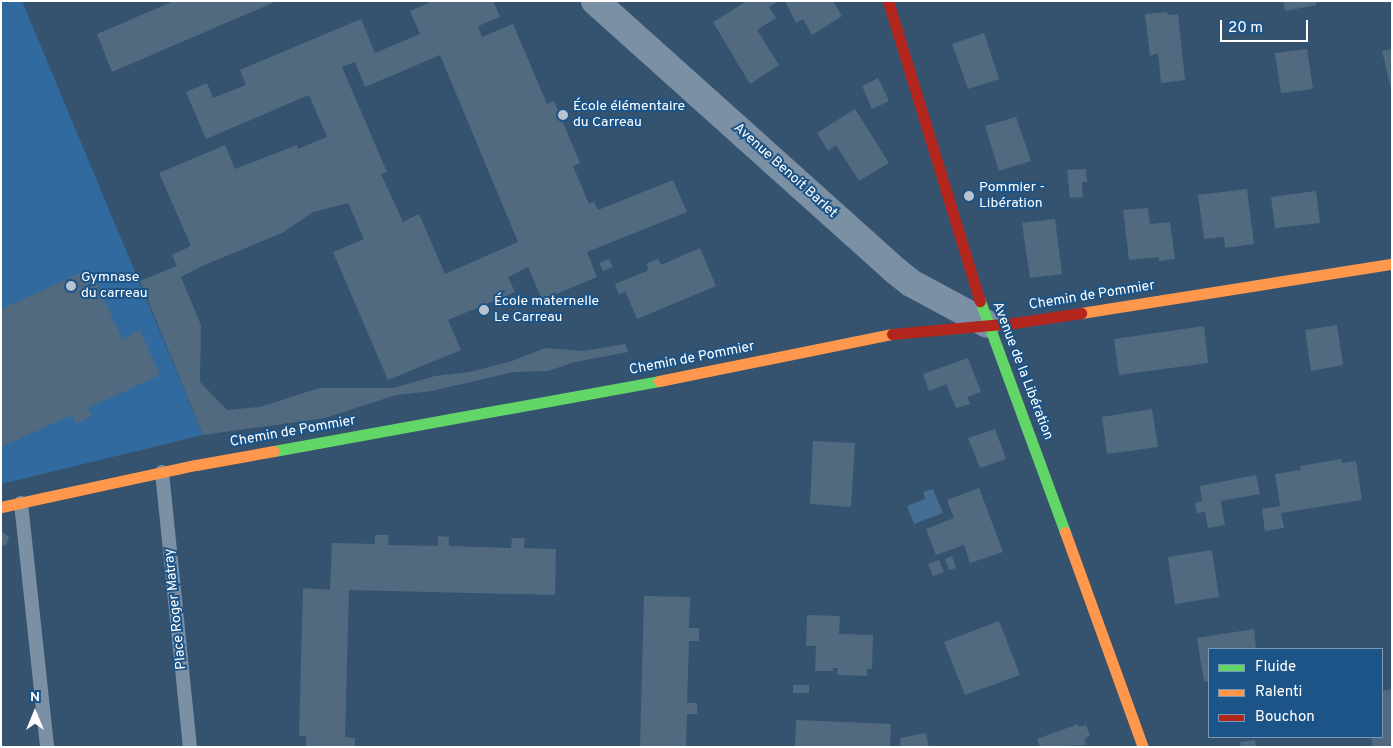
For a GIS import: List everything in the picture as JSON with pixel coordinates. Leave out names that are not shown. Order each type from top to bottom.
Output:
[{"type":"street","name":"Avenue Benoit Barlet","points":[[595,1],[896,271],[911,283],[987,324]]},
{"type":"street","name":"Avenue de la Libération","points":[[888,1],[987,324],[1019,404],[1143,747]]},
{"type":"street","name":"Chemin de Pommier","points":[[1,507],[162,472],[724,369],[886,335],[987,324],[1014,323],[1392,264]]},
{"type":"lane","name":"Place Roger Matray","points":[[162,472],[190,747]]},
{"type":"lane","points":[[22,503],[47,747]]},
{"type":"shaded area","name":"Gymnase du carreau","points":[[1,1],[22,1],[203,435],[1,484]]},
{"type":"shaded area","points":[[933,489],[943,513],[914,524],[907,506],[925,499],[923,492]]},
{"type":"building","points":[[174,1],[277,1],[112,72],[97,34]]},
{"type":"building","points":[[433,1],[493,1],[500,17],[478,26],[482,37],[513,24],[547,104],[554,101],[580,163],[573,166],[589,204],[594,202],[598,210],[673,180],[687,212],[587,252],[597,277],[542,300],[528,267],[508,277],[515,292],[448,320],[461,350],[388,380],[333,252],[364,239],[348,203],[313,212],[282,233],[202,266],[181,277],[201,325],[200,382],[227,410],[260,407],[319,388],[393,388],[435,376],[470,372],[512,361],[545,348],[584,351],[625,344],[628,352],[575,362],[548,371],[513,372],[432,391],[396,395],[325,418],[203,435],[140,281],[177,266],[172,255],[191,246],[159,173],[225,145],[235,169],[297,145],[298,149],[327,137],[309,95],[206,139],[186,92],[207,83],[213,98],[246,85],[240,70],[361,19],[375,53],[420,34],[410,11]],"holes":[[[440,55],[518,242],[445,274],[419,214],[403,222],[381,174],[387,172],[342,67],[355,62],[365,87]]]},
{"type":"building","points":[[747,1],[778,1],[769,7],[776,18],[757,30],[779,65],[750,84],[713,22]]},
{"type":"building","points":[[785,1],[833,1],[842,16],[812,35],[803,19],[796,23]]},
{"type":"building","points":[[1283,1],[1316,1],[1316,5],[1285,11]]},
{"type":"building","points":[[1167,12],[1168,15],[1178,14],[1185,80],[1161,83],[1158,53],[1150,56],[1145,14]]},
{"type":"building","points":[[984,33],[999,79],[968,89],[952,44]]},
{"type":"building","points":[[1307,49],[1313,89],[1281,93],[1275,53]]},
{"type":"building","points":[[1392,49],[1392,89],[1391,89],[1382,51]]},
{"type":"building","points":[[878,78],[889,101],[872,109],[862,86]]},
{"type":"building","points":[[855,109],[889,163],[859,181],[836,145],[828,151],[817,133]]},
{"type":"building","points":[[1016,117],[1031,161],[999,171],[985,126]]},
{"type":"building","points":[[1086,169],[1087,182],[1082,182],[1083,197],[1070,198],[1067,170]]},
{"type":"building","points":[[1247,189],[1254,244],[1225,248],[1224,237],[1204,239],[1198,195]]},
{"type":"building","points":[[1316,191],[1320,223],[1275,228],[1271,197]]},
{"type":"building","points":[[1148,208],[1150,224],[1170,222],[1175,259],[1159,261],[1159,257],[1129,260],[1123,210]]},
{"type":"building","points":[[1055,219],[1062,274],[1030,278],[1022,223]]},
{"type":"building","points":[[700,248],[716,286],[637,319],[625,291],[619,295],[615,284],[649,270],[646,264],[658,259],[661,265]]},
{"type":"building","points":[[609,259],[613,267],[603,271],[599,263]]},
{"type":"building","points":[[90,269],[122,339],[140,330],[160,375],[88,408],[92,416],[76,424],[72,415],[1,447],[1,309]]},
{"type":"building","points":[[1337,325],[1343,365],[1311,371],[1305,330]]},
{"type":"building","points":[[1204,326],[1208,363],[1119,375],[1114,339]]},
{"type":"building","points":[[968,358],[981,392],[967,397],[970,404],[956,408],[946,384],[929,391],[923,374]]},
{"type":"building","points":[[1152,409],[1158,447],[1107,454],[1102,417]]},
{"type":"building","points":[[995,429],[1006,459],[980,468],[968,438]]},
{"type":"building","points":[[813,441],[855,443],[851,507],[810,504]]},
{"type":"building","points":[[1341,459],[1342,463],[1356,461],[1362,500],[1281,513],[1284,528],[1265,531],[1262,509],[1280,506],[1275,474],[1301,470],[1300,466]]},
{"type":"building","points":[[1256,475],[1260,494],[1221,501],[1225,525],[1208,528],[1205,512],[1197,513],[1195,503],[1202,501],[1200,486]]},
{"type":"building","points":[[979,488],[1003,552],[970,563],[964,545],[936,555],[926,529],[954,518],[947,500]]},
{"type":"building","points":[[1,531],[9,537],[6,545],[1,546]]},
{"type":"building","points":[[375,535],[389,535],[388,545],[438,546],[438,536],[449,537],[449,546],[511,548],[512,538],[525,538],[524,548],[556,549],[555,595],[349,590],[345,737],[355,738],[355,747],[306,747],[306,736],[299,736],[303,588],[330,590],[332,543],[375,544]]},
{"type":"building","points":[[1212,550],[1219,597],[1175,604],[1168,557]]},
{"type":"building","points":[[952,556],[956,568],[949,570],[945,559]]},
{"type":"building","points":[[939,560],[944,572],[933,576],[928,564]]},
{"type":"building","points":[[644,596],[690,597],[689,628],[699,628],[699,641],[689,641],[687,703],[697,703],[697,714],[687,714],[686,747],[640,747]]},
{"type":"building","points":[[807,615],[840,616],[839,634],[873,635],[872,669],[867,669],[867,676],[837,675],[838,668],[833,668],[833,671],[815,671],[816,646],[806,646]]},
{"type":"building","points":[[999,621],[1020,675],[965,695],[944,642]]},
{"type":"building","points":[[1254,629],[1256,648],[1208,648],[1208,681],[1204,682],[1197,638]]},
{"type":"building","points":[[793,685],[809,685],[809,693],[793,693]]},
{"type":"building","points":[[1392,689],[1392,747],[1373,747],[1371,738],[1383,738],[1383,691]]},
{"type":"building","points":[[796,720],[891,724],[890,747],[795,747]]},
{"type":"building","points":[[1078,724],[1079,727],[1086,725],[1090,736],[1084,739],[1086,745],[1040,747],[1037,739]]},
{"type":"building","points":[[926,733],[929,747],[901,747],[900,738]]},
{"type":"building","points":[[1255,740],[1256,747],[1241,747],[1240,742]]},
{"type":"traffic: fast","points":[[980,301],[1065,532]]},
{"type":"traffic: fast","points":[[274,451],[659,381]]},
{"type":"traffic: slow","points":[[1081,313],[1392,264]]},
{"type":"traffic: slow","points":[[659,381],[892,334]]},
{"type":"traffic: slow","points":[[1,507],[196,465],[274,451]]},
{"type":"traffic: slow","points":[[1065,532],[1143,747]]},
{"type":"traffic: jam","points":[[888,1],[980,301]]},
{"type":"traffic: jam","points":[[892,334],[1014,323],[1081,313]]},
{"type":"place","name":"École élémentaire du Carreau","points":[[563,115]]},
{"type":"place","name":"Pommier - Libération","points":[[969,196]]},
{"type":"place","name":"Gymnase du carreau","points":[[71,286]]},
{"type":"place","name":"École maternelle Le Carreau","points":[[484,310]]}]
